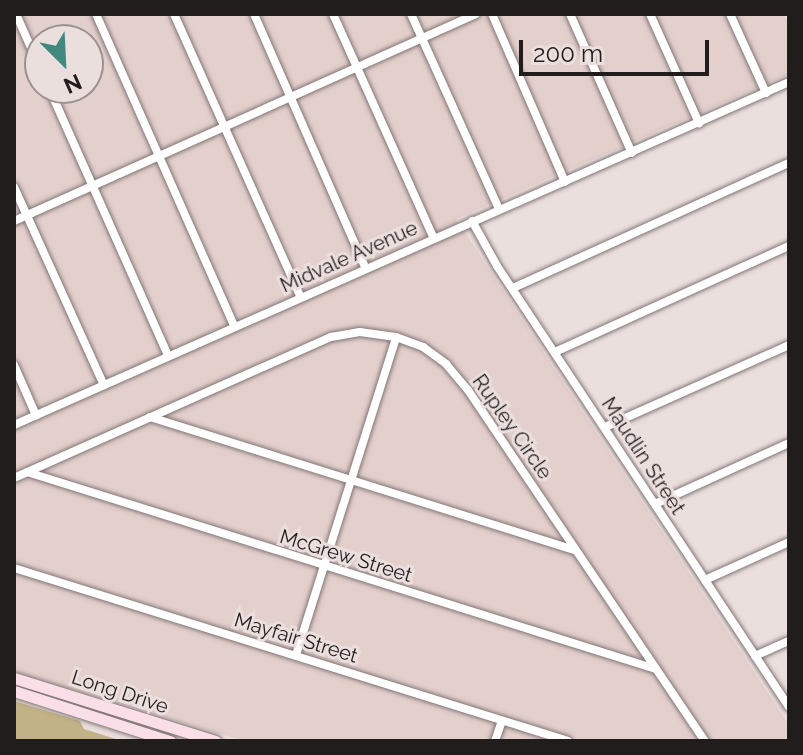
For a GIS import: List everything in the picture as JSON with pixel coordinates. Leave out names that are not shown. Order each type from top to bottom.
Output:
[{"type":"main road","name":"Long Drive","points":[[14,678],[215,741]]},
{"type":"main road","name":"Long Drive","points":[[14,691],[164,739]]},
{"type":"main road","points":[[76,712],[80,698]]},
{"type":"main road","points":[[163,725],[164,739]]},
{"type":"street","points":[[15,14],[24,33]]},
{"type":"street","points":[[96,14],[234,325]]},
{"type":"street","points":[[174,14],[300,296]]},
{"type":"street","points":[[254,14],[365,267]]},
{"type":"street","points":[[333,14],[433,237]]},
{"type":"street","points":[[411,14],[499,209]]},
{"type":"street","points":[[14,221],[476,14]]},
{"type":"street","points":[[492,14],[565,182]]},
{"type":"street","points":[[570,14],[632,153]]},
{"type":"street","points":[[650,14],[699,123]]},
{"type":"street","points":[[730,14],[766,93]]},
{"type":"street","name":"Midvale Avenue","points":[[14,425],[365,267],[789,82]]},
{"type":"street","points":[[56,104],[168,355]]},
{"type":"street","points":[[513,288],[789,163]]},
{"type":"street","points":[[14,187],[104,385]]},
{"type":"street","name":"Maudlin Street","points":[[472,221],[789,707]]},
{"type":"street","points":[[555,352],[789,246]]},
{"type":"street","name":"Rupley Circle","points":[[14,478],[331,337],[360,332],[396,337],[423,347],[446,364],[468,390],[705,741]]},
{"type":"street","points":[[296,655],[396,337]]},
{"type":"street","points":[[605,427],[789,345]]},
{"type":"street","points":[[14,365],[36,415]]},
{"type":"street","points":[[150,417],[576,550]]},
{"type":"street","points":[[655,504],[789,443]]},
{"type":"street","name":"McGrew Street","points":[[27,472],[656,669]]},
{"type":"street","points":[[705,580],[789,542]]},
{"type":"street","name":"Mayfair Street","points":[[14,568],[568,741]]},
{"type":"street","points":[[755,656],[789,641]]},
{"type":"street","points":[[495,741],[502,721]]},
{"type":"shaded area","points":[[14,14],[784,14],[789,25],[789,74],[456,219],[789,725],[789,741],[244,741],[14,672]]},
{"type":"shaded area","points":[[14,701],[80,721],[84,729],[122,741],[14,741]]}]
